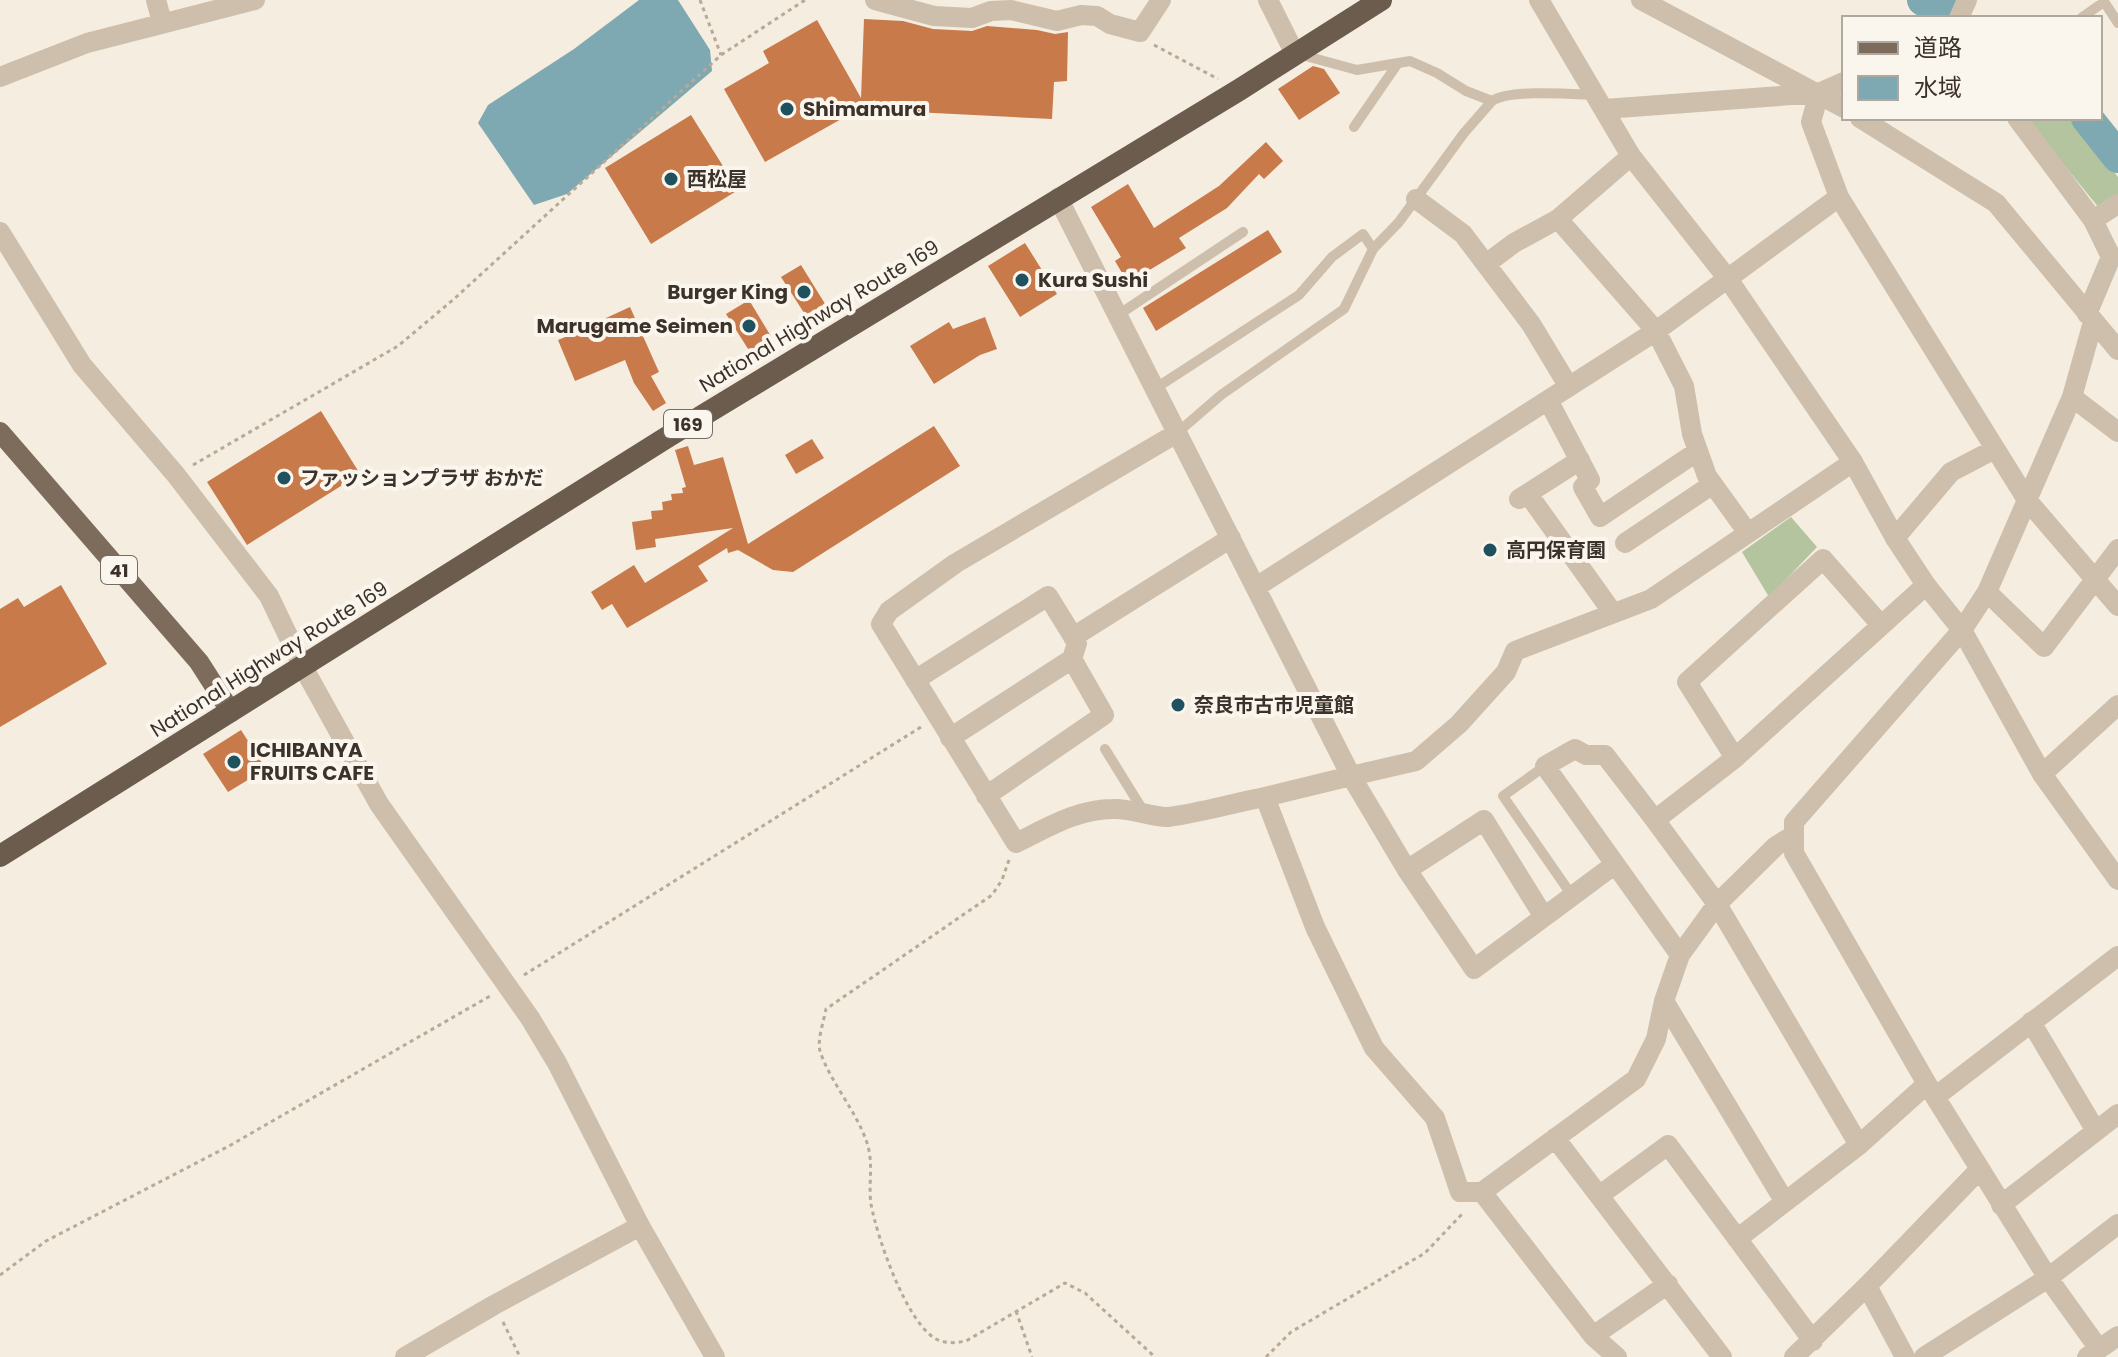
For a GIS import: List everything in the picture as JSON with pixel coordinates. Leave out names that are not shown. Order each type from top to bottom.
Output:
[{"type":"highway","name":"National Highway Route 169","points":[[0,856],[302,665],[1058,198],[1239,90],[1295,54],[1352,8],[1381,0]]},
{"type":"main road","name":"41","points":[[0,432],[199,662],[231,712]]},
{"type":"street","points":[[156,0],[162,22]]},
{"type":"street","points":[[0,77],[87,43],[255,0]]},
{"type":"street","points":[[875,0],[934,16],[972,18],[991,11],[1031,7],[1057,21],[1081,15],[1097,16],[1110,24],[1140,32],[1161,0]]},
{"type":"street","points":[[1268,0],[1295,54]]},
{"type":"street","points":[[1641,0],[1842,107]]},
{"type":"street","points":[[1543,2],[1631,156],[1728,279],[1853,462],[1895,538],[1926,585],[1962,630],[2042,774],[2118,880]]},
{"type":"street","points":[[1599,102],[1819,93],[1842,83]]},
{"type":"street","points":[[1819,93],[1811,122],[1839,197],[2027,500],[2118,606]]},
{"type":"street","points":[[1863,120],[1996,203],[2118,350]]},
{"type":"street","points":[[2018,120],[2093,220],[2114,262],[2090,318],[2072,397],[1987,592],[1962,630],[1794,822],[1794,853],[1931,1090],[2048,1278],[2091,1355],[2118,1336]]},
{"type":"street","points":[[1486,264],[1514,243],[1558,219],[1631,156]]},
{"type":"street","points":[[1256,587],[1656,331],[1839,197]]},
{"type":"street","points":[[1058,198],[1351,776],[1407,870],[1474,969],[1614,865]]},
{"type":"street","points":[[1416,199],[1463,234],[1531,324],[1569,387]]},
{"type":"street","points":[[2093,220],[2118,204]]},
{"type":"street","points":[[1558,219],[1656,331],[1684,386],[1692,434],[1707,476],[1748,533]]},
{"type":"street","points":[[0,232],[82,365],[176,475],[269,596],[302,665],[379,804],[530,1018],[557,1063],[640,1226],[715,1357]]},
{"type":"street","points":[[2072,397],[2118,432]]},
{"type":"street","points":[[1548,400],[1590,480],[1583,487],[1600,517],[1698,451]]},
{"type":"street","points":[[1177,433],[956,563],[889,611],[881,624],[1016,843],[1066,818],[1113,809],[1165,817],[1416,761],[1459,724],[1506,672],[1515,651],[1651,599],[1853,462]]},
{"type":"street","points":[[1895,538],[1951,472],[1995,449]]},
{"type":"street","points":[[1580,460],[1524,496],[1613,613]]},
{"type":"street","points":[[1625,543],[1713,484]]},
{"type":"street","points":[[1073,637],[1231,538]]},
{"type":"street","points":[[1987,592],[2044,647],[2118,549]]},
{"type":"street","points":[[1735,758],[1687,682],[1823,559],[1881,625]]},
{"type":"street","points":[[1655,820],[1735,758],[1926,585]]},
{"type":"street","points":[[915,680],[1048,596],[1077,643],[1072,659],[950,738]]},
{"type":"street","points":[[986,796],[1104,715],[1072,659]]},
{"type":"street","points":[[2042,774],[2118,705]]},
{"type":"street","points":[[1680,955],[1545,766],[1575,749],[1586,755],[1605,755],[1717,904],[1859,1145]]},
{"type":"street","points":[[1265,797],[1315,927],[1374,1048],[1435,1118],[1460,1192],[1482,1192],[1636,1079],[1656,1039],[1664,1001],[1680,955],[1717,904],[1776,846],[1794,835]]},
{"type":"street","points":[[1407,870],[1484,820],[1544,917]]},
{"type":"street","points":[[1737,1239],[1931,1090],[2031,1022],[2118,956]]},
{"type":"street","points":[[1664,1001],[1785,1202]]},
{"type":"street","points":[[2031,1022],[2096,1131]]},
{"type":"street","points":[[2001,1205],[2118,1114]]},
{"type":"street","points":[[1555,1138],[1722,1357]]},
{"type":"street","points":[[1600,1195],[1668,1145],[1813,1341]]},
{"type":"street","points":[[1794,1357],[1980,1169]]},
{"type":"street","points":[[1482,1192],[1593,1336],[1617,1357]]},
{"type":"street","points":[[1924,1357],[2048,1278],[2118,1224]]},
{"type":"street","points":[[405,1357],[640,1226]]},
{"type":"street","points":[[1593,1336],[1668,1284]]},
{"type":"street","points":[[1867,1286],[1905,1357]]},
{"type":"lane","points":[[2084,16],[2104,1],[2118,23]]},
{"type":"lane","points":[[1295,54],[1317,57],[1357,70],[1410,61],[1466,91],[1492,101]]},
{"type":"lane","points":[[1354,127],[1398,63]]},
{"type":"lane","points":[[1177,433],[1221,395],[1344,309],[1373,249],[1492,101],[1499,97],[1547,94],[1599,102]]},
{"type":"lane","points":[[1118,315],[1243,232]]},
{"type":"lane","points":[[1156,388],[1299,295],[1332,257],[1363,234],[1373,249]]},
{"type":"lane","points":[[1105,749],[1144,812]]},
{"type":"lane","points":[[1545,766],[1503,796],[1573,897]]},
{"type":"path","points":[[700,0],[721,55]]},
{"type":"path","points":[[176,475],[398,346],[454,299],[721,55],[805,0]]},
{"type":"path","points":[[1140,32],[1142,39],[1239,90]]},
{"type":"path","points":[[0,1275],[46,1241],[229,1146],[506,987],[937,717]]},
{"type":"path","points":[[1016,843],[1002,880],[992,895],[826,1009],[819,1048],[867,1141],[871,1158],[871,1202],[886,1260],[925,1331],[939,1340],[952,1343],[966,1341],[1065,1283],[1085,1293],[1155,1357]]},
{"type":"path","points":[[1266,1357],[1291,1332],[1425,1253],[1482,1192]]},
{"type":"path","points":[[494,1305],[520,1357]]},
{"type":"path","points":[[1016,1311],[1032,1357]]},
{"type":"green space","points":[[2028,120],[2073,120],[2078,124],[2118,177],[2118,195],[2099,208]]},
{"type":"green space","points":[[1791,517],[1817,547],[1769,597],[1742,552]]},
{"type":"water","points":[[639,0],[678,0],[710,50],[712,71],[567,194],[534,205],[478,123],[488,105],[574,49]]},
{"type":"building","points":[[864,19],[903,21],[933,29],[972,31],[987,26],[1055,34],[1068,32],[1067,81],[1054,82],[1052,119],[875,110],[875,100],[765,162],[724,89],[769,63],[763,51],[817,20],[861,98]]},
{"type":"building","points":[[1313,66],[1324,69],[1340,93],[1299,120],[1278,89]]},
{"type":"building","name":"西松屋","points":[[691,115],[738,190],[651,244],[605,168]]},
{"type":"building","points":[[1266,142],[1283,161],[1264,179],[1259,174],[1227,208],[1179,238],[1186,248],[1128,283],[1115,261],[1121,257],[1091,207],[1128,184],[1154,228],[1219,186]]},
{"type":"building","points":[[1268,230],[1282,252],[1156,331],[1143,308]]},
{"type":"building","name":"Kura Sushi","points":[[1025,243],[1057,294],[1020,317],[988,266]]},
{"type":"building","name":"Burger King","points":[[801,265],[827,307],[808,319],[781,277]]},
{"type":"building","name":"Marugame Seimen","points":[[749,300],[772,338],[750,352],[726,314]]},
{"type":"building","points":[[630,307],[659,372],[651,376],[666,403],[653,411],[634,383],[625,360],[575,381],[558,340]]},
{"type":"building","points":[[985,317],[997,349],[980,355],[934,384],[910,346],[949,322],[953,329]]},
{"type":"building","name":"ファッションプラザ おかだ","points":[[321,411],[360,474],[247,545],[207,482]]},
{"type":"building","points":[[934,426],[960,466],[793,572],[773,570],[738,550],[728,553],[727,548],[698,566],[708,581],[627,628],[612,604],[602,610],[591,592],[634,565],[645,583],[733,528],[655,539],[656,547],[636,550],[632,522],[652,519],[651,511],[663,510],[662,502],[672,500],[671,494],[683,493],[682,488],[686,487],[675,450],[688,446],[694,465],[723,457],[748,544]]},
{"type":"building","points":[[812,439],[824,458],[796,474],[785,455]]},
{"type":"building","points":[[61,585],[107,664],[0,727],[0,609],[18,598],[24,607]]},
{"type":"building","name":"ICHIBANYA FRUITS CAFE","points":[[241,730],[266,769],[228,792],[203,754]]},
{"type":"waterway","points":[[1923,0],[1951,16]]},
{"type":"waterway","points":[[2089,120],[2118,157]]},
{"type":"place","name":"Shimamura","points":[[787,109]]},
{"type":"place","name":"西松屋","points":[[671,179]]},
{"type":"place","name":"Kura Sushi","points":[[1022,280]]},
{"type":"place","name":"Burger King","points":[[804,292]]},
{"type":"place","name":"Marugame Seimen","points":[[749,326]]},
{"type":"place","name":"ファッションプラザ おかだ","points":[[284,478]]},
{"type":"place","name":"高円保育園","points":[[1490,550]]},
{"type":"place","name":"奈良市古市児童館","points":[[1178,705]]},
{"type":"place","name":"ICHIBANYA FRUITS CAFE","points":[[234,762]]}]
